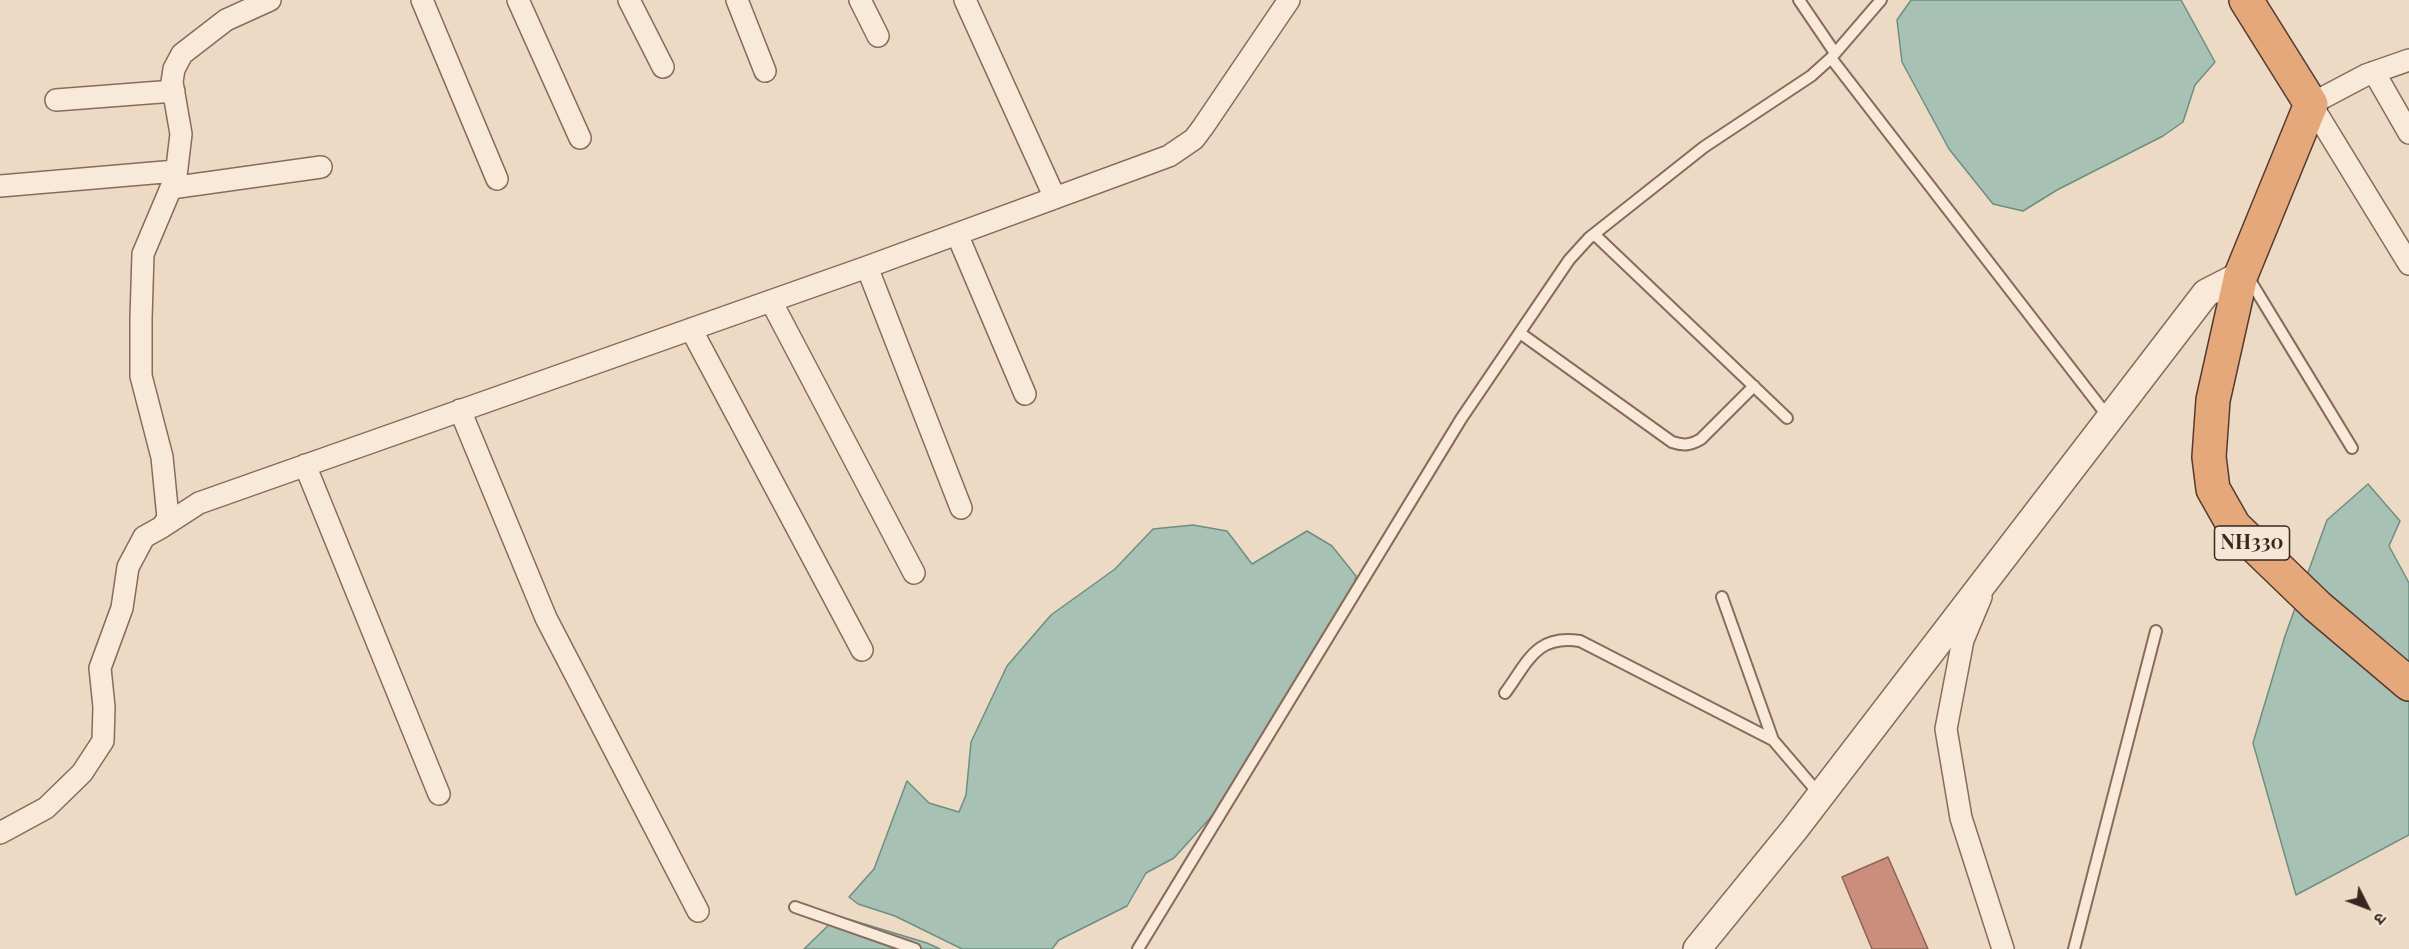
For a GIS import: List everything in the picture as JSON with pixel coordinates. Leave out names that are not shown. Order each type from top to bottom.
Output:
[{"type":"highway","points":[[2246,0],[2311,104]]},
{"type":"highway","name":"NH330","points":[[2311,104],[2242,272],[2213,400],[2209,457],[2213,489],[2234,526],[2318,606],[2409,684]]},
{"type":"street","points":[[162,527],[168,518],[162,457],[141,376],[141,318],[143,254],[174,179],[181,134],[174,91],[174,69],[183,54],[226,20],[270,0]]},
{"type":"street","points":[[422,0],[497,178]]},
{"type":"street","points":[[518,0],[580,138]]},
{"type":"street","points":[[629,0],[663,67]]},
{"type":"street","points":[[737,0],[765,71]]},
{"type":"street","points":[[860,0],[878,36]]},
{"type":"street","points":[[965,0],[1055,198]]},
{"type":"street","points":[[0,833],[46,808],[82,773],[103,741],[104,707],[100,668],[122,609],[128,567],[144,537],[199,503],[867,267],[1169,156],[1194,139],[1289,0]]},
{"type":"street","points":[[2409,60],[2374,72],[2311,104],[2409,264]]},
{"type":"street","points":[[2374,72],[2409,133]]},
{"type":"street","points":[[56,100],[174,91]]},
{"type":"street","points":[[0,186],[174,179],[321,168]]},
{"type":"street","points":[[957,234],[1025,393]]},
{"type":"street","points":[[867,267],[962,508]]},
{"type":"street","points":[[1697,949],[1820,796],[2206,293],[2242,272]]},
{"type":"street","points":[[771,301],[914,573]]},
{"type":"street","points":[[690,329],[862,651]]},
{"type":"street","points":[[460,410],[546,618],[698,911]]},
{"type":"street","points":[[305,465],[439,794]]},
{"type":"street","points":[[1991,571],[1963,640],[1946,729],[1961,818],[2003,949]]},
{"type":"lane","points":[[1799,0],[1833,56],[2109,418]]},
{"type":"lane","points":[[1138,949],[1461,419],[1569,260],[1594,234],[1704,147],[1811,76],[1833,56],[1881,0]]},
{"type":"lane","points":[[1594,234],[1787,418]]},
{"type":"lane","points":[[2242,272],[2352,448]]},
{"type":"lane","points":[[1520,333],[1672,442],[1681,445],[1691,444],[1701,438],[1754,386]]},
{"type":"lane","points":[[1722,597],[1773,740],[1820,796]]},
{"type":"lane","points":[[2074,949],[2156,631]]},
{"type":"lane","points":[[1505,693],[1536,651],[1549,641],[1565,639],[1580,641],[1773,740]]},
{"type":"lane","points":[[795,907],[915,949]]},
{"type":"shaded area","points":[[1911,0],[2181,0],[2215,62],[2195,85],[2183,122],[2163,136],[2057,190],[2023,211],[1993,204],[1949,149],[1902,62],[1897,20]]},
{"type":"shaded area","points":[[2368,484],[2400,521],[2389,546],[2409,583],[2409,835],[2296,895],[2253,743],[2285,636],[2327,520]]},
{"type":"shaded area","points":[[1193,525],[1227,531],[1252,564],[1307,531],[1332,546],[1356,576],[1351,604],[1221,806],[1174,858],[1146,873],[1127,906],[1059,940],[1052,949],[962,949],[895,916],[858,904],[849,897],[874,869],[907,781],[929,803],[959,812],[966,795],[971,742],[1007,666],[1051,615],[1115,569],[1153,529]]},
{"type":"shaded area","points":[[838,916],[927,943],[940,949],[804,949]]},
{"type":"building","points":[[1888,857],[1928,949],[1872,949],[1842,877]]}]
